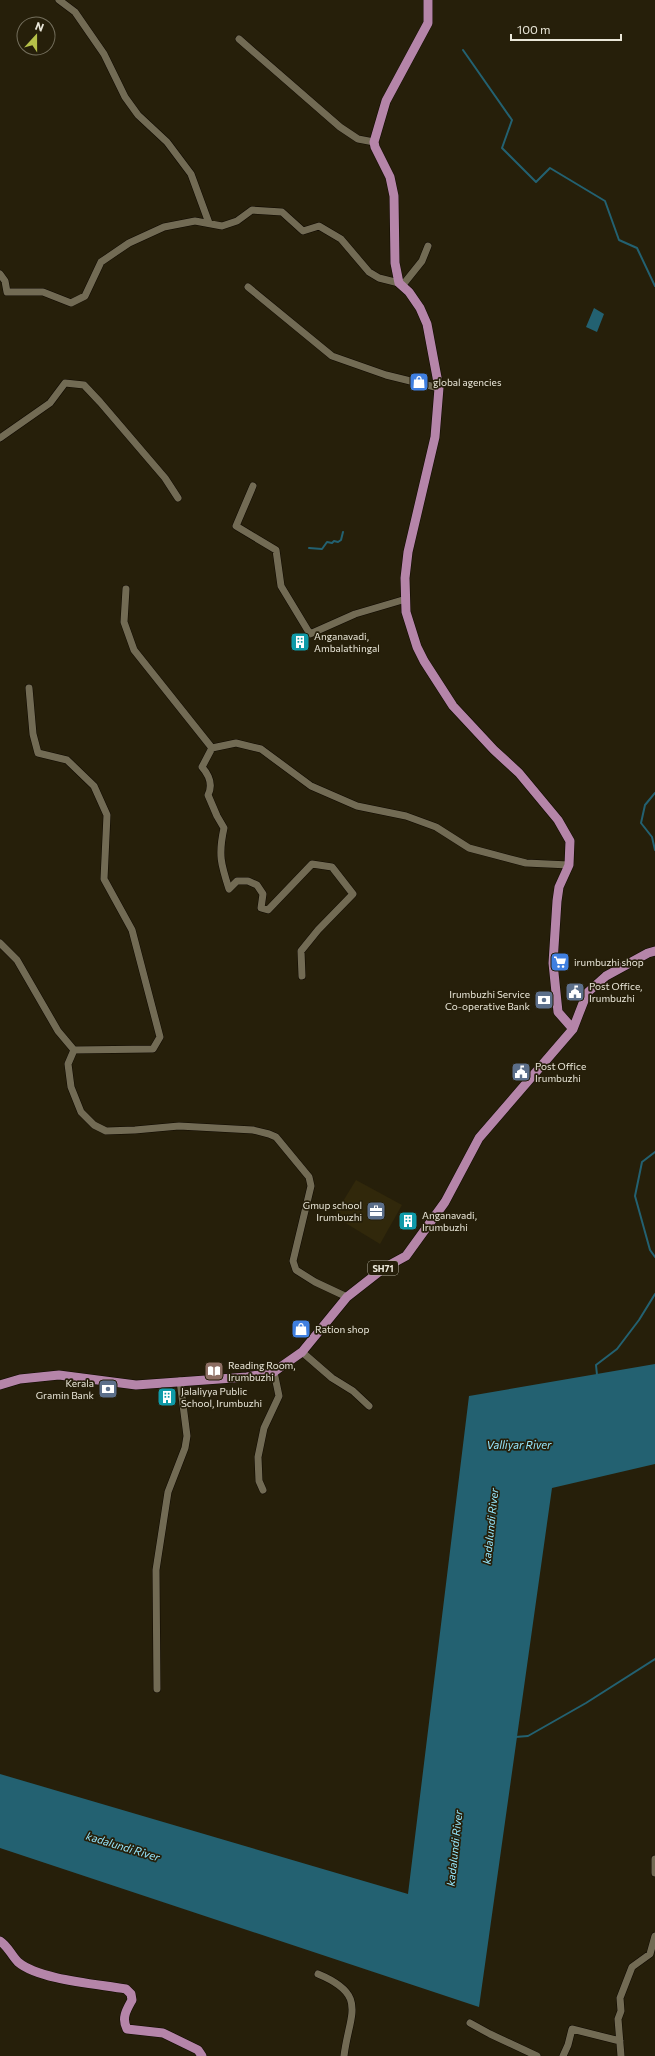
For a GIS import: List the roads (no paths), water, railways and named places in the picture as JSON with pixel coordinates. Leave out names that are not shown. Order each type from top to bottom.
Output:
[{"type":"main road","points":[[428,0],[428,23],[386,101],[374,142],[390,177],[394,196],[395,264],[401,284],[420,308],[427,324],[439,388],[435,437],[408,552],[405,578],[406,599],[410,626],[424,661],[453,706],[494,750],[519,773],[558,820],[570,841],[569,865],[559,887],[553,963],[558,1012],[573,1029]]},
{"type":"main road","name":"SH71","points":[[0,1385],[20,1379],[59,1374],[136,1385],[247,1377],[274,1372],[302,1352],[347,1296],[384,1268],[406,1256],[445,1202],[479,1138],[573,1029],[587,993],[606,976],[648,953],[655,951]]},
{"type":"main road","points":[[0,1941],[19,1962],[32,1969],[56,1977],[126,1989],[131,1994],[132,2000],[125,2013],[125,2025],[128,2028],[164,2034],[198,2050],[202,2056]]},
{"type":"street","points":[[59,0],[75,12],[104,54],[125,97],[138,115],[167,142],[192,174],[209,223]]},
{"type":"street","points":[[239,39],[340,127],[358,139],[374,142]]},
{"type":"street","points":[[0,274],[5,281],[8,292],[43,292],[71,303],[85,296],[101,262],[129,243],[164,227],[195,221],[222,226],[237,221],[252,210],[282,212],[303,231],[319,226],[341,239],[369,272],[379,278],[401,284],[422,261],[428,246]]},
{"type":"street","points":[[248,287],[332,356],[386,375],[439,388]]},
{"type":"street","points":[[0,438],[50,403],[66,382],[84,385],[165,478],[178,498]]},
{"type":"street","points":[[253,486],[236,526],[276,550],[281,586],[310,634],[350,616],[406,599]]},
{"type":"street","points":[[126,589],[124,622],[134,650],[212,748]]},
{"type":"street","points":[[29,688],[34,734],[38,753],[67,760],[76,768],[94,786],[106,815],[104,879],[132,930],[160,1037],[153,1049],[74,1050]]},
{"type":"street","points":[[212,748],[236,743],[261,749],[311,786],[357,806],[406,816],[436,827],[469,848],[526,863],[569,865]]},
{"type":"street","points":[[212,748],[202,767],[208,774],[211,789],[208,795],[224,828],[220,845],[220,859],[229,889],[237,881],[248,881],[257,885],[263,894],[262,908],[268,910],[312,864],[332,867],[353,894],[300,951],[302,976]]},
{"type":"street","points":[[0,943],[17,960],[58,1031],[74,1050]]},
{"type":"street","points":[[74,1050],[68,1064],[71,1087],[81,1112],[94,1125],[106,1131],[179,1126],[253,1130],[276,1137],[309,1177],[311,1186],[293,1261],[296,1270],[315,1282],[347,1296]]},
{"type":"street","points":[[302,1352],[332,1378],[352,1391],[368,1406]]},
{"type":"street","points":[[263,1490],[260,1481],[258,1457],[264,1428],[279,1396],[274,1372]]},
{"type":"street","points":[[156,1689],[156,1570],[168,1492],[185,1448],[187,1436],[180,1381]]},
{"type":"street","points":[[655,1859],[655,1873]]},
{"type":"street","points":[[621,2056],[618,2019],[621,2010],[620,1998],[626,1978],[632,1967],[650,1954],[655,1936]]},
{"type":"street","points":[[318,1974],[335,1981],[346,1990],[353,2004],[352,2017],[344,2056]]},
{"type":"street","points":[[470,2023],[537,2056]]},
{"type":"street","points":[[563,2056],[572,2030],[620,2041]]},
{"type":"water","points":[[594,308],[604,314],[597,332],[586,327]]},
{"type":"water","name":"Valliyar River","points":[[655,1364],[655,1464],[552,1488],[479,2007],[0,1848],[0,1774],[408,1894],[469,1396]]},
{"type":"waterway","points":[[463,50],[512,120],[502,148],[536,182],[550,168],[605,201],[619,240],[637,248],[655,286]]},
{"type":"waterway","points":[[309,548],[322,549],[327,542],[338,542],[341,540],[343,532]]},
{"type":"waterway","points":[[655,793],[645,805],[641,823],[652,837],[655,850]]},
{"type":"waterway","points":[[655,1152],[642,1162],[635,1196],[650,1250],[655,1257]]},
{"type":"waterway","points":[[597,1375],[596,1365],[617,1349],[639,1320],[655,1294]]},
{"type":"waterway","points":[[515,1737],[528,1736],[586,1703],[655,1659]]},
{"type":"place","name":"global agencies","points":[[419,382]]},
{"type":"place","name":"Anganavadi, Ambalathingal","points":[[300,642]]},
{"type":"place","name":"irumbuzhi shop","points":[[560,962]]},
{"type":"place","name":"Post Office, Irumbuzhi","points":[[575,992]]},
{"type":"place","name":"Irumbuzhi Service Co-operative Bank","points":[[544,1000]]},
{"type":"place","name":"Post Office Irumbuzhi","points":[[521,1072]]},
{"type":"place","name":"Gmup school Irumbuzhi","points":[[376,1211]]},
{"type":"place","name":"Anganavadi, Irumbuzhi","points":[[408,1221]]},
{"type":"place","name":"Ration shop","points":[[301,1329]]},
{"type":"place","name":"Reading Room, Irumbuzhi","points":[[214,1371]]},
{"type":"place","name":"Kerala Gramin Bank","points":[[108,1389]]},
{"type":"place","name":"Jalaliyya Public School, Irumbuzhi","points":[[167,1397]]},
{"type":"water label","name":"kadalundi River","points":[[490,1526]]},
{"type":"water label","name":"kadalundi River","points":[[123,1846]]},
{"type":"water label","name":"kadalundi River","points":[[454,1848]]}]
